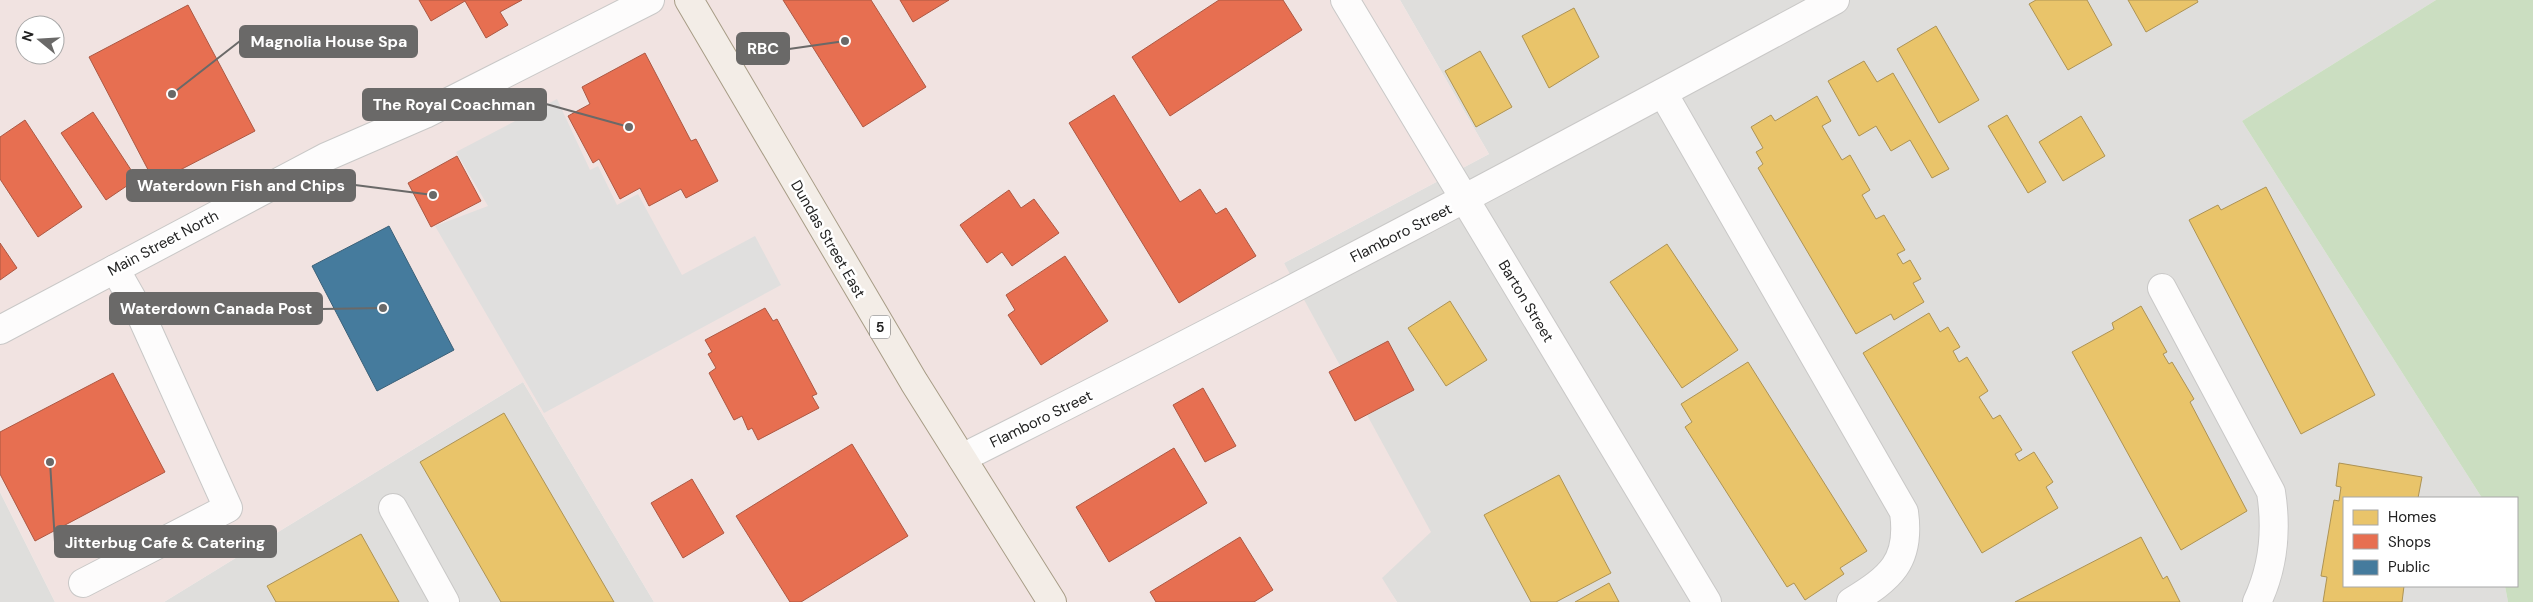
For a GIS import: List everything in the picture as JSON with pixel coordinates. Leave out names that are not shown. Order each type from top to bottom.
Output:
[{"type":"main road","name":"Dundas Street East","points":[[689,0],[707,27],[815,218],[1052,602]]},
{"type":"street","name":"Main Street North","points":[[0,330],[326,157],[425,114],[650,0]]},
{"type":"street","name":"Barton Street","points":[[1345,0],[1707,602]]},
{"type":"street","name":"Flamboro Street","points":[[962,458],[1114,382],[1465,200],[1835,0]]},
{"type":"street","points":[[1663,93],[1904,512],[1907,531],[1904,550],[1896,568],[1883,582],[1851,602]]},
{"type":"street","points":[[83,583],[228,508],[140,313],[115,268]]},
{"type":"street","points":[[2162,288],[2271,492],[2275,517],[2274,542],[2270,566],[2258,602]]},
{"type":"street","points":[[393,508],[445,602]]},
{"type":"shaded area","points":[[0,0],[1400,0],[1489,154],[1284,263],[1431,532],[1382,578],[1397,602],[654,602],[523,382],[164,602],[55,602],[0,492]]},
{"type":"shaded area","points":[[1400,0],[2436,0],[2242,121],[2481,497],[2343,497],[2343,587],[2505,587],[2508,602],[1397,602],[1381,578],[1284,263],[1489,154]]},
{"type":"shaded area","points":[[557,99],[590,170],[598,166],[617,205],[638,194],[682,275],[755,236],[781,285],[544,413],[435,226],[488,206],[456,152]]},
{"type":"shaded area","points":[[523,382],[654,602],[164,602]]},
{"type":"shaded area","points":[[0,492],[55,602],[0,602]]},
{"type":"green space","points":[[2436,0],[2533,0],[2533,602],[2508,602],[2505,587],[2518,587],[2518,497],[2481,497],[2242,121]]},
{"type":"building: Homes","points":[[2036,0],[2087,0],[2112,45],[2068,70],[2029,4]]},
{"type":"building: Homes","points":[[2128,0],[2197,0],[2198,2],[2146,32]]},
{"type":"building: Homes","points":[[1574,8],[1599,57],[1549,88],[1522,36]]},
{"type":"building: Homes","points":[[1936,26],[1979,100],[1939,123],[1897,49]]},
{"type":"building: Homes","points":[[1480,51],[1512,107],[1476,127],[1445,71]]},
{"type":"building: Homes","points":[[1864,61],[1877,82],[1893,73],[1949,169],[1932,178],[1910,140],[1891,151],[1876,126],[1859,136],[1828,81]]},
{"type":"building: Homes","points":[[1817,96],[1831,121],[1822,126],[1842,160],[1850,155],[1870,190],[1862,195],[1876,219],[1884,215],[1905,250],[1897,254],[1903,264],[1910,260],[1921,279],[1913,283],[1924,302],[1894,320],[1891,314],[1856,334],[1758,168],[1763,164],[1756,152],[1763,148],[1751,127],[1771,115],[1775,121]]},
{"type":"building: Homes","points":[[2007,115],[2046,182],[2028,193],[1988,126]]},
{"type":"building: Homes","points":[[2081,116],[2105,156],[2063,181],[2039,142]]},
{"type":"building: Homes","points":[[2266,187],[2375,395],[2301,434],[2189,220],[2218,205],[2221,210]]},
{"type":"building: Homes","points":[[1667,244],[1738,350],[1682,388],[1610,282]]},
{"type":"building: Homes","points":[[1450,301],[1487,360],[1446,386],[1408,328]]},
{"type":"building: Homes","points":[[2141,306],[2167,352],[2163,354],[2169,364],[2172,362],[2194,399],[2190,402],[2247,511],[2181,550],[2072,352],[2114,329],[2112,323]]},
{"type":"building: Homes","points":[[1929,313],[1940,332],[1948,327],[1960,347],[1953,351],[1959,362],[1967,357],[1988,391],[1979,397],[1993,419],[2000,415],[2022,450],[2015,454],[2019,461],[2034,452],[2053,482],[2046,487],[2058,508],[1982,553],[1863,353]]},
{"type":"building: Homes","points":[[1748,362],[1867,551],[1840,568],[1844,574],[1805,600],[1794,583],[1787,587],[1685,427],[1692,422],[1681,404]]},
{"type":"building: Homes","points":[[504,413],[614,602],[501,602],[420,462]]},
{"type":"building: Homes","points":[[2339,463],[2422,477],[2418,497],[2343,497],[2343,587],[2404,587],[2402,602],[2323,602],[2327,577],[2321,576],[2334,500],[2339,501],[2341,487],[2336,486]]},
{"type":"building: Homes","points":[[1559,475],[1611,573],[1556,602],[1531,602],[1484,515]]},
{"type":"building: Homes","points":[[361,534],[399,602],[276,602],[267,586]]},
{"type":"building: Homes","points":[[2141,537],[2163,579],[2167,576],[2180,602],[2015,602]]},
{"type":"building: Homes","points":[[1609,583],[1619,602],[1575,602]]},
{"type":"building: Shops","points":[[419,0],[522,0],[500,12],[508,25],[486,38],[465,1],[431,21]]},
{"type":"building: Shops","points":[[783,0],[871,0],[926,87],[863,127]]},
{"type":"building: Shops","points":[[900,0],[949,0],[913,22]]},
{"type":"building: Shops","points":[[1219,0],[1283,0],[1302,30],[1170,116],[1132,57]]},
{"type":"building: Shops","points":[[188,5],[255,131],[155,183],[89,57]]},
{"type":"building: Shops","points":[[645,53],[691,141],[696,139],[718,181],[686,198],[681,189],[649,206],[640,188],[620,199],[599,159],[593,163],[568,116],[590,104],[582,87]]},
{"type":"building: Shops","points":[[1114,95],[1180,202],[1200,189],[1216,214],[1226,208],[1256,256],[1179,303],[1069,123]]},
{"type":"building: Shops","points":[[93,112],[137,179],[106,200],[61,133]]},
{"type":"building: Shops","points":[[25,120],[82,207],[38,237],[0,179],[0,137]]},
{"type":"building: Shops","points":[[457,156],[481,201],[431,227],[408,183]]},
{"type":"building: Shops","points":[[1009,190],[1021,208],[1034,199],[1059,233],[1012,266],[1002,252],[987,263],[960,225]]},
{"type":"building: Shops","points":[[0,243],[17,268],[0,280]]},
{"type":"building: Shops","points":[[1065,256],[1108,321],[1041,365],[1008,315],[1015,310],[1006,295]]},
{"type":"building: Shops","points":[[765,308],[773,321],[777,319],[817,394],[812,396],[819,408],[758,440],[752,428],[748,430],[742,416],[734,420],[709,373],[716,368],[708,354],[712,352],[705,340]]},
{"type":"building: Shops","points":[[1388,341],[1414,390],[1355,421],[1329,372]]},
{"type":"building: Shops","points":[[113,373],[165,472],[35,541],[0,474],[0,432]]},
{"type":"building: Shops","points":[[1203,388],[1236,446],[1205,462],[1173,405]]},
{"type":"building: Shops","points":[[852,444],[908,536],[801,602],[790,602],[736,516]]},
{"type":"building: Shops","points":[[1174,448],[1207,503],[1109,562],[1076,507]]},
{"type":"building: Shops","points":[[692,479],[724,533],[683,558],[651,503]]},
{"type":"building: Shops","points":[[1240,537],[1273,590],[1254,602],[1156,602],[1150,592]]},
{"type":"building: Public","points":[[389,226],[454,350],[377,391],[312,266]]},
{"type":"place","name":"RBC","points":[[845,41]]},
{"type":"place","name":"Magnolia House Spa","points":[[172,94]]},
{"type":"place","name":"The Royal Coachman","points":[[629,127]]},
{"type":"place","name":"Waterdown Fish and Chips","points":[[433,195]]},
{"type":"place","name":"Waterdown Canada Post","points":[[383,308]]},
{"type":"place","name":"Jitterbug Cafe & Catering","points":[[50,462]]}]
